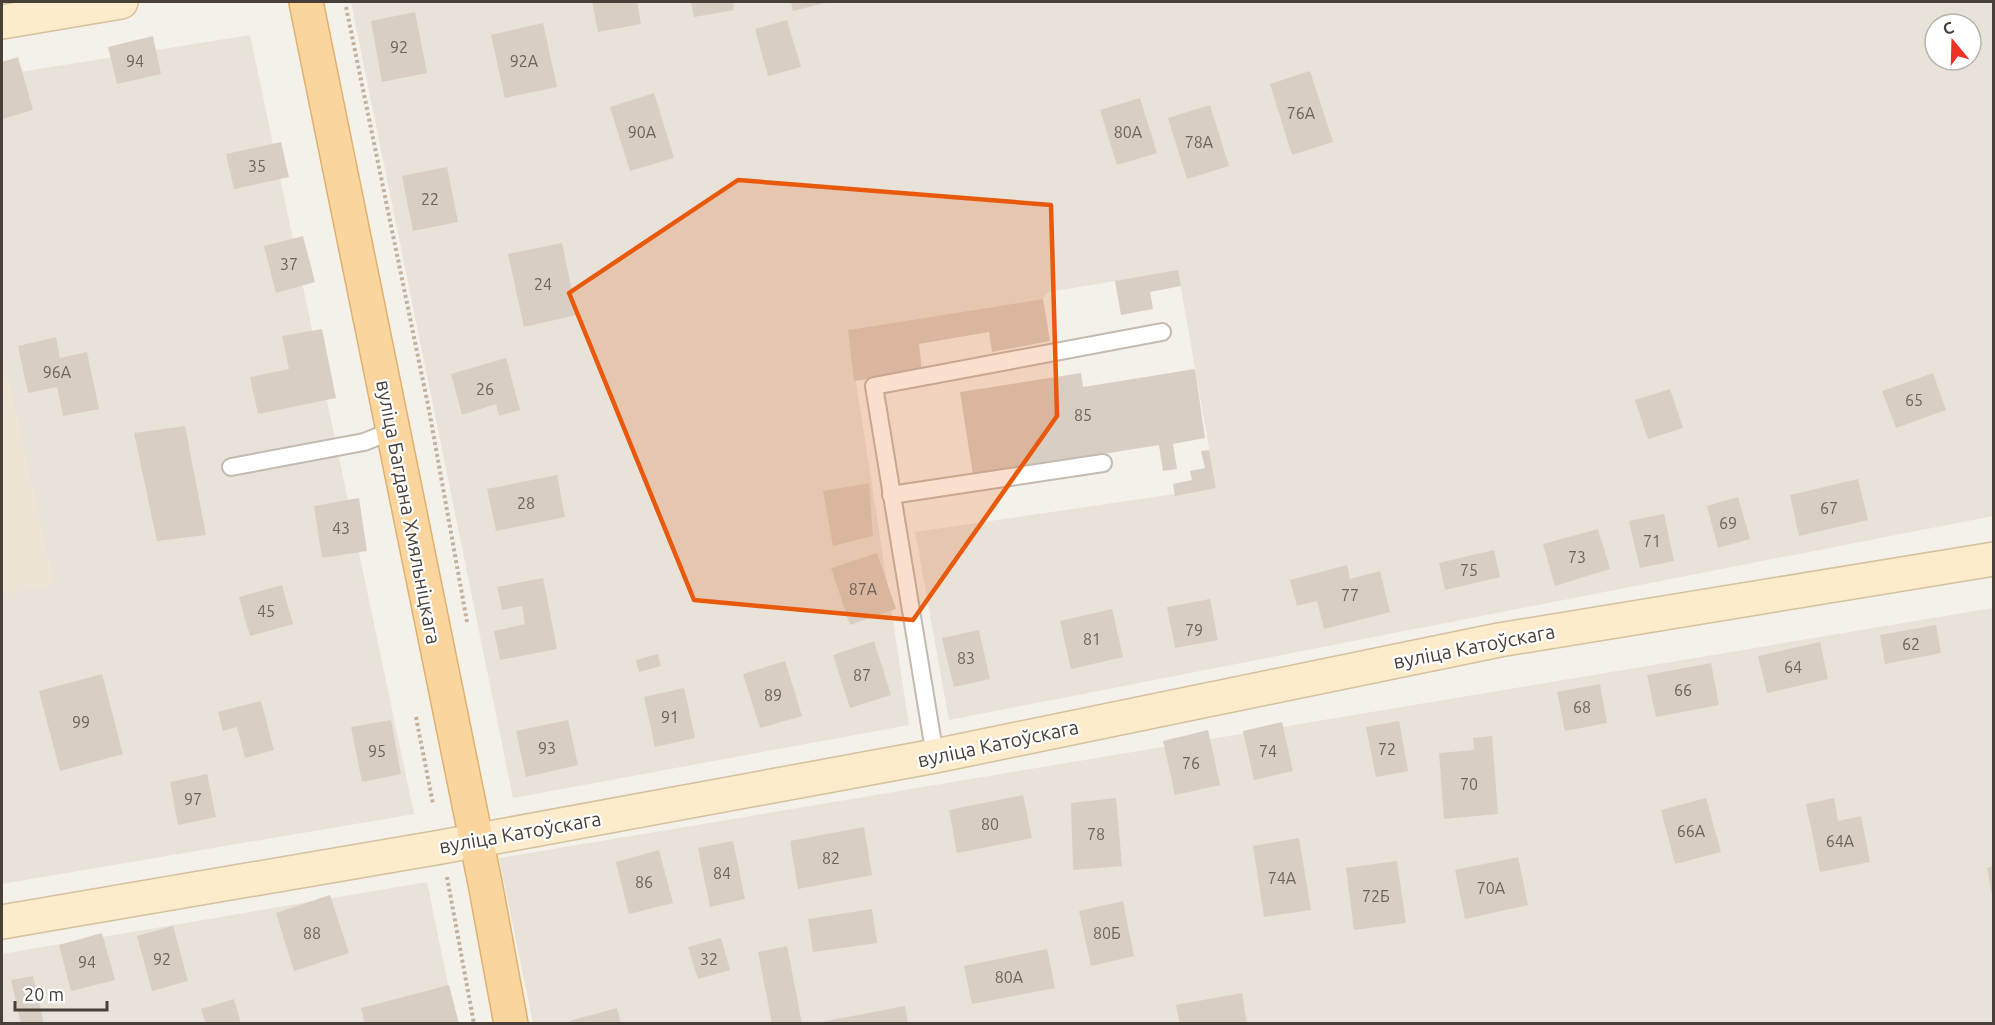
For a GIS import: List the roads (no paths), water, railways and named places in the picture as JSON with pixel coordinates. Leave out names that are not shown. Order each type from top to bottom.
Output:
[{"type":"main road","name":"вуліца Багдана Хмяльніцкага","points":[[306,2],[511,1023]]},
{"type":"street","points":[[2,22],[121,2]]},
{"type":"street","name":"вуліца Катоўскага","points":[[2,922],[475,840],[935,756],[1499,640],[1994,559]]},
{"type":"lane","points":[[935,756],[874,386],[1162,332]]},
{"type":"lane","points":[[231,467],[364,442],[393,431]]},
{"type":"lane","points":[[891,495],[1103,463]]}]
